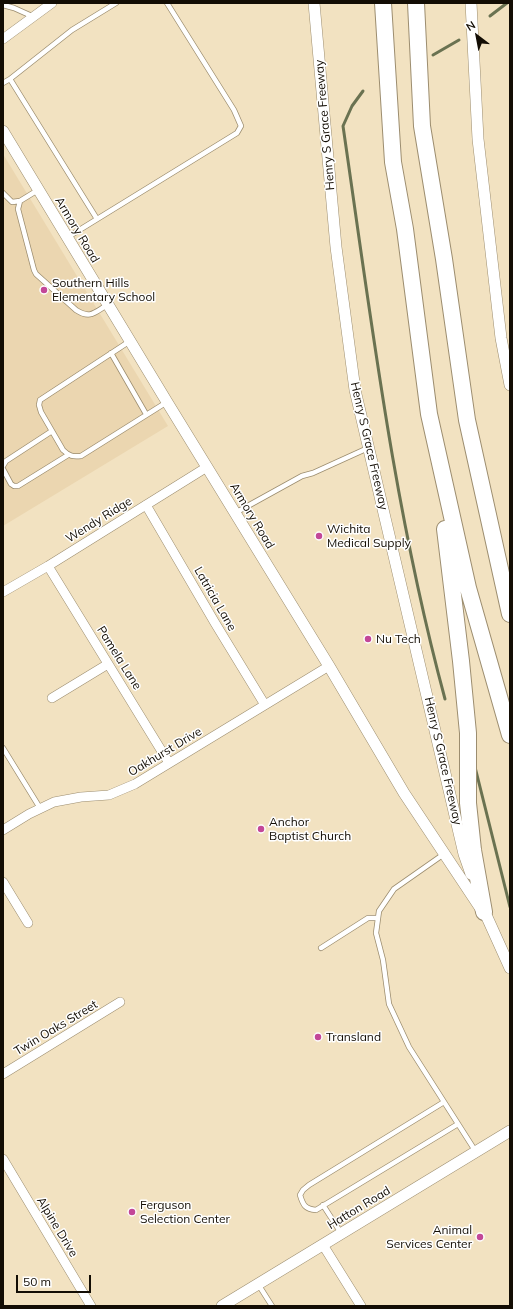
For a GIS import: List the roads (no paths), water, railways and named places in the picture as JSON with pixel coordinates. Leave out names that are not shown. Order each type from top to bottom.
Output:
[{"type":"highway","points":[[372,3],[393,162],[405,229],[462,661],[468,733],[468,803],[473,850],[484,912]]},
{"type":"highway","points":[[382,3],[393,162]]},
{"type":"highway","points":[[416,3],[422,126],[444,259],[467,420],[510,614]]},
{"type":"highway","points":[[422,126],[426,3]]},
{"type":"highway","points":[[429,414],[468,588],[510,735]]},
{"type":"highway","points":[[467,420],[510,570]]},
{"type":"street","points":[[3,39],[52,3]]},
{"type":"street","name":"Henry S Grace Freeway","points":[[314,3],[336,247],[355,390],[464,854],[484,912],[510,968]]},
{"type":"street","points":[[471,3],[478,139],[501,338],[510,385]]},
{"type":"street","name":"Armory Road","points":[[4,133],[166,402],[329,666],[404,792],[484,912]]},
{"type":"street","name":"Wendy Ridge","points":[[3,592],[207,468]]},
{"type":"street","name":"Latricia Lane","points":[[146,505],[265,705]]},
{"type":"street","name":"Pamela Lane","points":[[48,566],[169,763]]},
{"type":"street","points":[[52,698],[108,664]]},
{"type":"street","name":"Oakhurst Drive","points":[[3,830],[40,808],[54,802],[68,799],[109,796],[135,784],[329,666]]},
{"type":"street","points":[[3,882],[28,923]]},
{"type":"street","name":"Twin Oaks Street","points":[[3,1074],[120,1002]]},
{"type":"street","name":"Hatton Road","points":[[222,1306],[510,1131]]},
{"type":"street","name":"Alpine Drive","points":[[3,1159],[91,1306]]},
{"type":"street","points":[[323,1245],[361,1306]]},
{"type":"lane","points":[[3,83],[72,30],[116,3]]},
{"type":"lane","points":[[67,237],[237,133],[241,126],[234,110],[167,3]]},
{"type":"lane","points":[[3,5],[34,17]]},
{"type":"lane","points":[[10,79],[97,219]]},
{"type":"lane","points":[[3,193],[12,202],[20,202],[38,190]]},
{"type":"lane","points":[[20,202],[18,209],[20,219],[36,274],[76,310],[84,315],[88,316],[108,305]]},
{"type":"lane","points":[[130,341],[40,400],[39,405],[41,412],[63,450],[68,455],[74,457],[81,456],[166,402]]},
{"type":"lane","points":[[111,354],[146,414]]},
{"type":"lane","points":[[3,466],[6,461],[52,431]]},
{"type":"lane","points":[[235,513],[302,476],[313,473],[368,448]]},
{"type":"lane","points":[[3,469],[11,484],[18,486],[68,455]]},
{"type":"lane","points":[[3,748],[40,808]]},
{"type":"lane","points":[[445,853],[394,889],[379,911],[376,933],[383,960],[389,1004],[409,1047],[476,1152]]},
{"type":"lane","points":[[321,948],[368,918],[378,918]]},
{"type":"lane","points":[[444,1102],[309,1184],[300,1195],[304,1206],[309,1209],[316,1210],[458,1124]]},
{"type":"lane","points":[[323,1205],[342,1234]]},
{"type":"lane","points":[[258,1284],[272,1306]]},
{"type":"waterway","points":[[490,16],[507,3]]},
{"type":"waterway","points":[[433,55],[459,40]]},
{"type":"waterway","points":[[363,91],[352,106],[343,126],[385,414],[411,557],[445,699]]},
{"type":"waterway","points":[[475,767],[510,907]]},
{"type":"place","name":"Southern Hills Elementary School","points":[[44,290]]},
{"type":"place","name":"Wichita Medical Supply","points":[[319,536]]},
{"type":"place","name":"Nu Tech","points":[[368,639]]},
{"type":"place","name":"Anchor Baptist Church","points":[[261,829]]},
{"type":"place","name":"Transland","points":[[318,1037]]},
{"type":"place","name":"Ferguson Selection Center","points":[[132,1212]]},
{"type":"place","name":"Animal Services Center","points":[[480,1237]]}]
